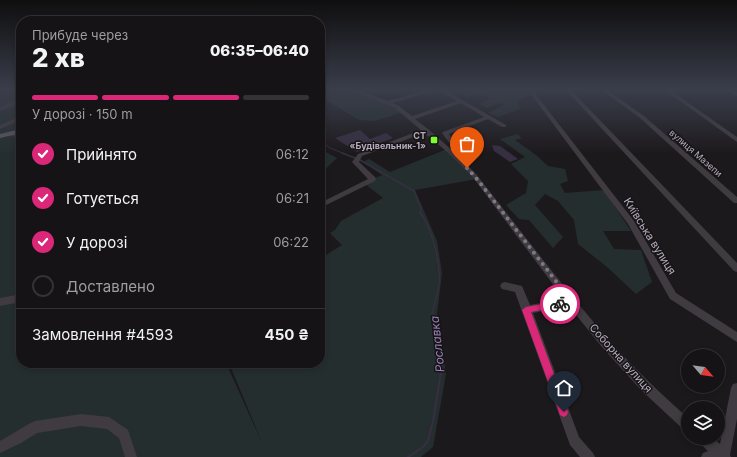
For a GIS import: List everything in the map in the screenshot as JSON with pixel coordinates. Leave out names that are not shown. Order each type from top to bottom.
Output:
[{"type":"main road","points":[[0,136],[16,132]]},
{"type":"street","name":"Соборна вулиця","points":[[404,111],[459,160],[477,179],[605,343],[646,387],[681,420]]},
{"type":"street","points":[[412,118],[432,111]]},
{"type":"street","points":[[479,111],[504,126]]},
{"type":"street","name":"Київська вулиця","points":[[547,111],[631,223],[673,296],[737,337]]},
{"type":"street","points":[[589,111],[737,269]]},
{"type":"street","name":"вулиця Мазепи","points":[[634,111],[737,201]]},
{"type":"street","points":[[697,111],[737,140]]},
{"type":"street","points":[[459,160],[454,145],[445,133],[488,117]]},
{"type":"street","points":[[0,127],[16,120]]},
{"type":"street","points":[[325,203],[373,179],[355,162],[360,155],[426,130]]},
{"type":"street","points":[[9,134],[16,135]]},
{"type":"street","points":[[505,286],[519,289],[574,441],[590,457]]},
{"type":"street","points":[[0,302],[16,299]]},
{"type":"street","points":[[526,310],[572,302]]},
{"type":"street","points":[[725,456],[737,388]]},
{"type":"street","points":[[0,447],[17,439],[34,427],[81,420],[109,423],[124,434],[131,457]]},
{"type":"street","points":[[712,445],[725,456]]},
{"type":"street","points":[[707,457],[725,456]]},
{"type":"shaded area","points":[[0,111],[16,111],[16,368],[228,368],[263,445],[231,368],[325,368],[325,256],[342,245],[330,233],[335,230],[341,221],[383,198],[364,183],[382,175],[363,162],[369,159],[390,172],[447,149],[477,179],[415,190],[437,241],[442,273],[437,314],[446,374],[433,447],[421,457],[0,457]]},
{"type":"shaded area","points":[[345,111],[404,112],[374,121],[359,120]]},
{"type":"shaded area","points":[[491,111],[514,111],[498,117],[488,113]]},
{"type":"shaded area","points":[[360,130],[370,139],[386,133],[393,138],[357,152],[335,138]]},
{"type":"shaded area","points":[[517,134],[522,138],[515,140],[536,155],[548,166],[565,169],[568,181],[560,184],[565,193],[604,190],[631,231],[603,231],[614,249],[641,250],[652,282],[636,294],[607,267],[578,244],[574,220],[558,201],[545,194],[535,205],[563,237],[553,248],[529,220],[519,219],[506,205],[526,193],[528,181],[511,164],[525,157],[500,139]]},
{"type":"shaded area","points":[[492,145],[500,146],[518,159],[510,162],[494,151]]},
{"type":"shaded area","points":[[325,152],[337,158],[325,169]]},
{"type":"waterway","name":"Рославка","points":[[325,144],[330,148],[345,154]]},
{"type":"waterway","name":"Рославка","points":[[342,153],[355,158]]},
{"type":"waterway","name":"Рославка","points":[[360,160],[414,191],[421,208],[420,212],[432,237],[439,266],[438,288],[432,314],[435,333]]},
{"type":"waterway","name":"Рославка","points":[[408,457],[423,447],[428,441],[433,421],[441,372],[435,332]]},
{"type":"way so far","points":[[467,168],[572,302],[560,304]]},
{"type":"place","name":"СТ «Будівельник-1»","points":[[434,140]]},
{"type":"route","points":[[560,304],[526,310],[564,412]]}]
